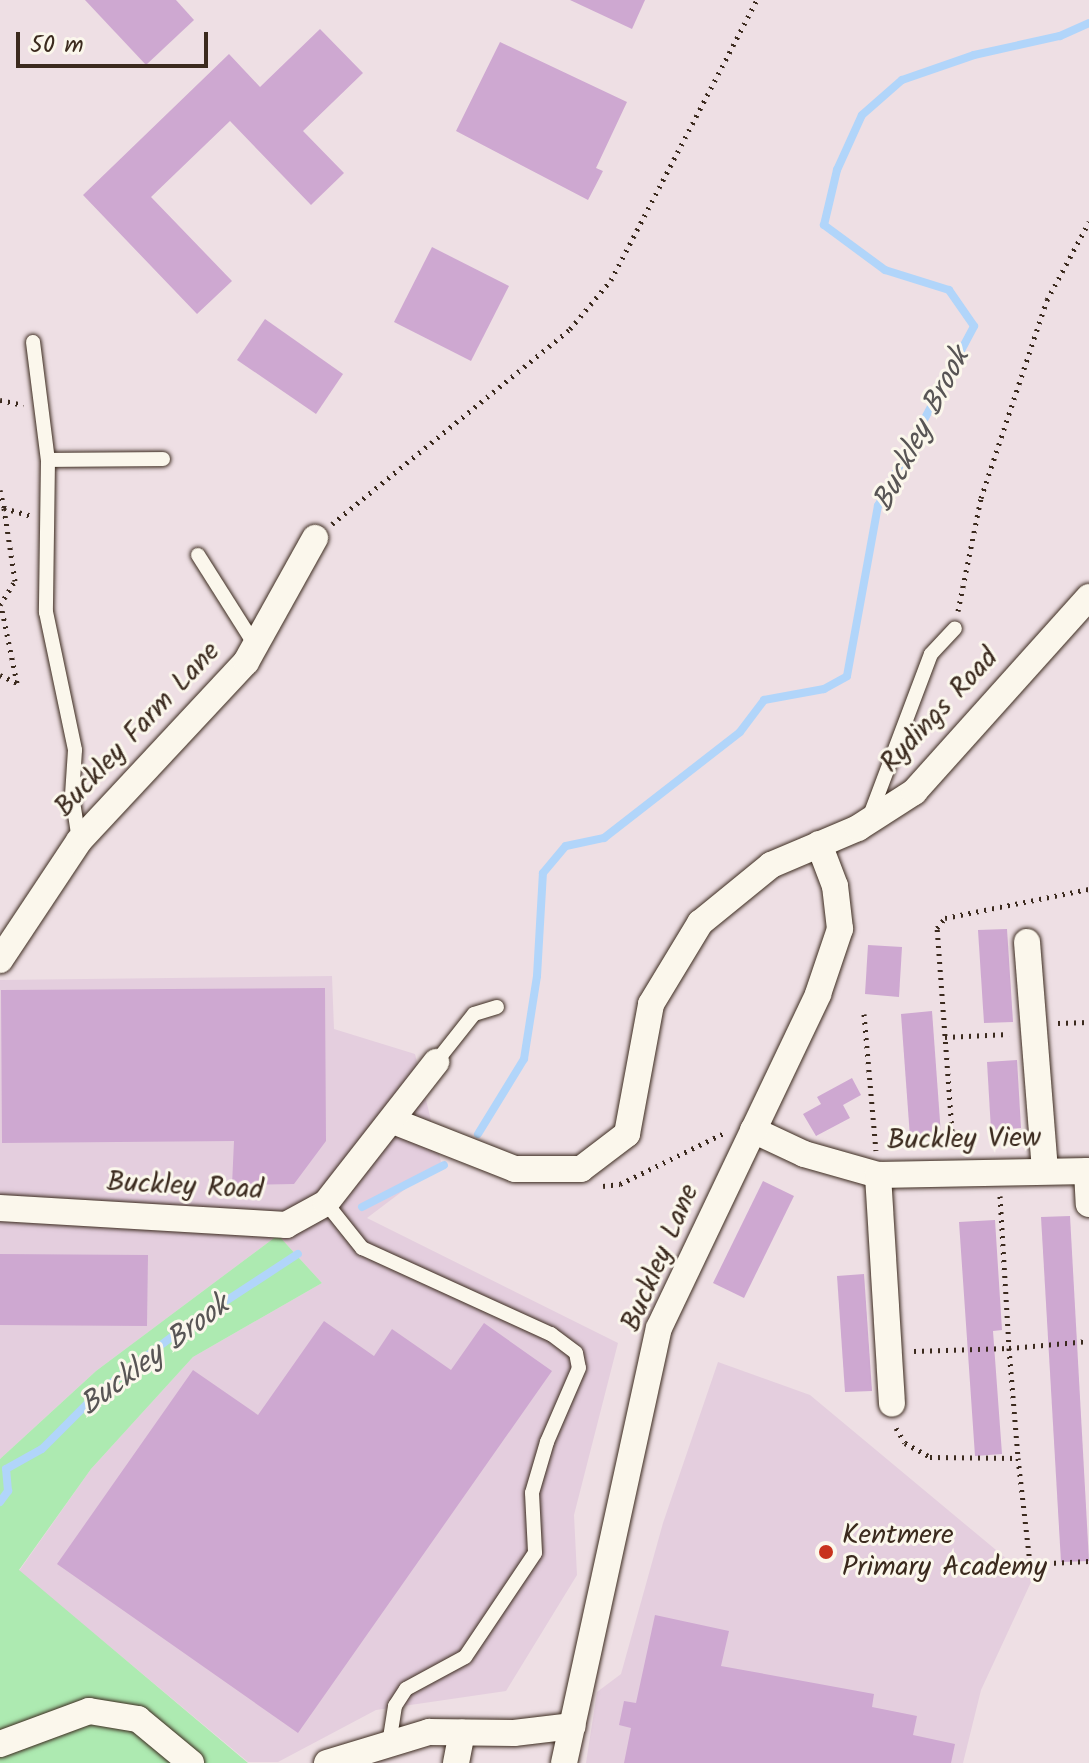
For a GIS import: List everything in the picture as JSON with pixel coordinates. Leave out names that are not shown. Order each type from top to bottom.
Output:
[{"type":"street","name":"Buckley Farm Lane","points":[[0,960],[79,841],[246,662],[315,538]]},
{"type":"street","name":"Rydings Road","points":[[393,1121],[515,1169],[581,1169],[627,1134],[651,1004],[700,923],[771,865],[867,822],[914,792],[1089,597]]},
{"type":"street","name":"Buckley Lane","points":[[564,1763],[659,1328],[818,994],[840,929],[835,886],[819,844]]},
{"type":"street","points":[[1027,942],[1045,1170]]},
{"type":"street","name":"Buckley Road","points":[[0,1208],[286,1225],[326,1203],[436,1062]]},
{"type":"street","name":"Buckley View","points":[[753,1130],[804,1154],[878,1175],[1088,1171]]},
{"type":"street","points":[[1088,1171],[1089,1204]]},
{"type":"street","points":[[878,1175],[892,1404]]},
{"type":"street","points":[[0,1744],[89,1711],[138,1719],[191,1763]]},
{"type":"street","points":[[327,1763],[429,1732],[573,1726]]},
{"type":"street","points":[[456,1763],[462,1733]]},
{"type":"lane","points":[[33,342],[48,460],[46,612],[75,750],[72,795],[79,841]]},
{"type":"lane","points":[[48,460],[163,459]]},
{"type":"lane","points":[[198,555],[255,645]]},
{"type":"lane","points":[[867,822],[931,654],[955,628]]},
{"type":"lane","points":[[436,1062],[474,1014],[497,1007]]},
{"type":"lane","points":[[326,1203],[362,1248],[551,1334],[576,1353],[579,1368],[547,1442],[532,1493],[535,1553],[465,1657],[406,1689],[395,1706],[389,1744]]},
{"type":"path","points":[[315,538],[570,329],[601,292],[757,0]]},
{"type":"path","points":[[955,628],[981,498],[1047,300],[1089,222]]},
{"type":"path","points":[[0,490],[15,581],[0,605],[17,683],[0,675]]},
{"type":"path","points":[[4,508],[47,518]]},
{"type":"path","points":[[1089,889],[945,918],[937,928],[952,1131],[986,1157],[998,1173],[1018,1458],[1030,1564],[1089,1561]]},
{"type":"path","points":[[864,1014],[878,1175]]},
{"type":"path","points":[[945,1037],[1034,1033]]},
{"type":"path","points":[[596,1187],[620,1184],[726,1132],[753,1130]]},
{"type":"path","points":[[889,1352],[1009,1348],[1089,1341]]},
{"type":"path","points":[[892,1404],[895,1427],[905,1443],[930,1457],[1018,1458]]},
{"type":"shaded area","points":[[332,976],[334,1029],[415,1054],[441,1162],[367,1218],[618,1343],[574,1515],[577,1575],[506,1691],[376,1710],[278,1762],[248,1762],[19,1571],[91,1469],[193,1357],[322,1283],[278,1235],[96,1371],[0,1459],[0,980]]},
{"type":"shaded area","name":"Kentmere Primary Academy","points":[[718,1362],[810,1395],[1032,1580],[981,1690],[963,1763],[586,1763],[597,1692],[621,1674],[663,1523]]},
{"type":"green space","points":[[278,1235],[322,1283],[193,1357],[91,1469],[19,1570],[248,1763],[0,1763],[0,1459],[96,1371]]},
{"type":"building","points":[[85,0],[176,0],[194,20],[146,65]]},
{"type":"building","points":[[570,0],[645,0],[632,29]]},
{"type":"building","points":[[320,29],[363,73],[303,131],[344,173],[311,205],[230,121],[151,197],[232,281],[197,314],[83,195],[229,54],[260,87]]},
{"type":"building","points":[[500,42],[627,102],[596,168],[603,171],[588,200],[456,131]]},
{"type":"building","points":[[432,247],[509,286],[471,361],[394,322]]},
{"type":"building","points":[[265,319],[343,374],[316,414],[237,360]]},
{"type":"building","points":[[1007,929],[1013,1022],[984,1023],[978,930]]},
{"type":"building","points":[[868,945],[902,947],[899,997],[865,994]]},
{"type":"building","points":[[325,988],[326,1141],[294,1184],[232,1185],[234,1141],[2,1143],[1,990]]},
{"type":"building","points":[[932,1011],[941,1135],[910,1137],[901,1014]]},
{"type":"building","points":[[1017,1060],[1021,1128],[991,1130],[987,1062]]},
{"type":"building","points":[[852,1078],[861,1095],[843,1105],[850,1118],[816,1136],[803,1114],[821,1104],[817,1097]]},
{"type":"building","points":[[763,1181],[794,1196],[744,1298],[713,1283]]},
{"type":"building","points":[[1070,1216],[1089,1561],[1061,1562],[1041,1217]]},
{"type":"building","points":[[995,1220],[1002,1330],[993,1331],[1002,1454],[975,1456],[959,1222]]},
{"type":"building","points":[[0,1254],[148,1255],[147,1326],[0,1325]]},
{"type":"building","points":[[864,1274],[872,1391],[845,1392],[837,1276]]},
{"type":"building","points":[[324,1321],[374,1356],[392,1329],[451,1370],[484,1323],[552,1371],[298,1733],[57,1564],[193,1370],[258,1415]]},
{"type":"building","points":[[655,1615],[729,1631],[721,1666],[874,1694],[872,1707],[917,1716],[913,1735],[955,1744],[951,1763],[624,1763],[631,1728],[619,1725],[624,1701],[636,1703]]},
{"type":"waterway","name":"Buckley Brook","points":[[478,1134],[524,1059],[537,976],[543,873],[566,846],[604,838],[740,732],[764,700],[824,689],[847,676],[878,506],[974,326],[949,290],[885,270],[824,225],[837,170],[862,115],[902,80],[974,55],[1060,36],[1089,23]]},
{"type":"waterway","name":"Buckley Brook","points":[[362,1207],[444,1165]]},
{"type":"waterway","name":"Buckley Brook","points":[[0,1502],[8,1491],[6,1469],[42,1449],[98,1393],[174,1335],[298,1254]]},
{"type":"place","name":"Kentmere Primary Academy","points":[[826,1552]]}]
